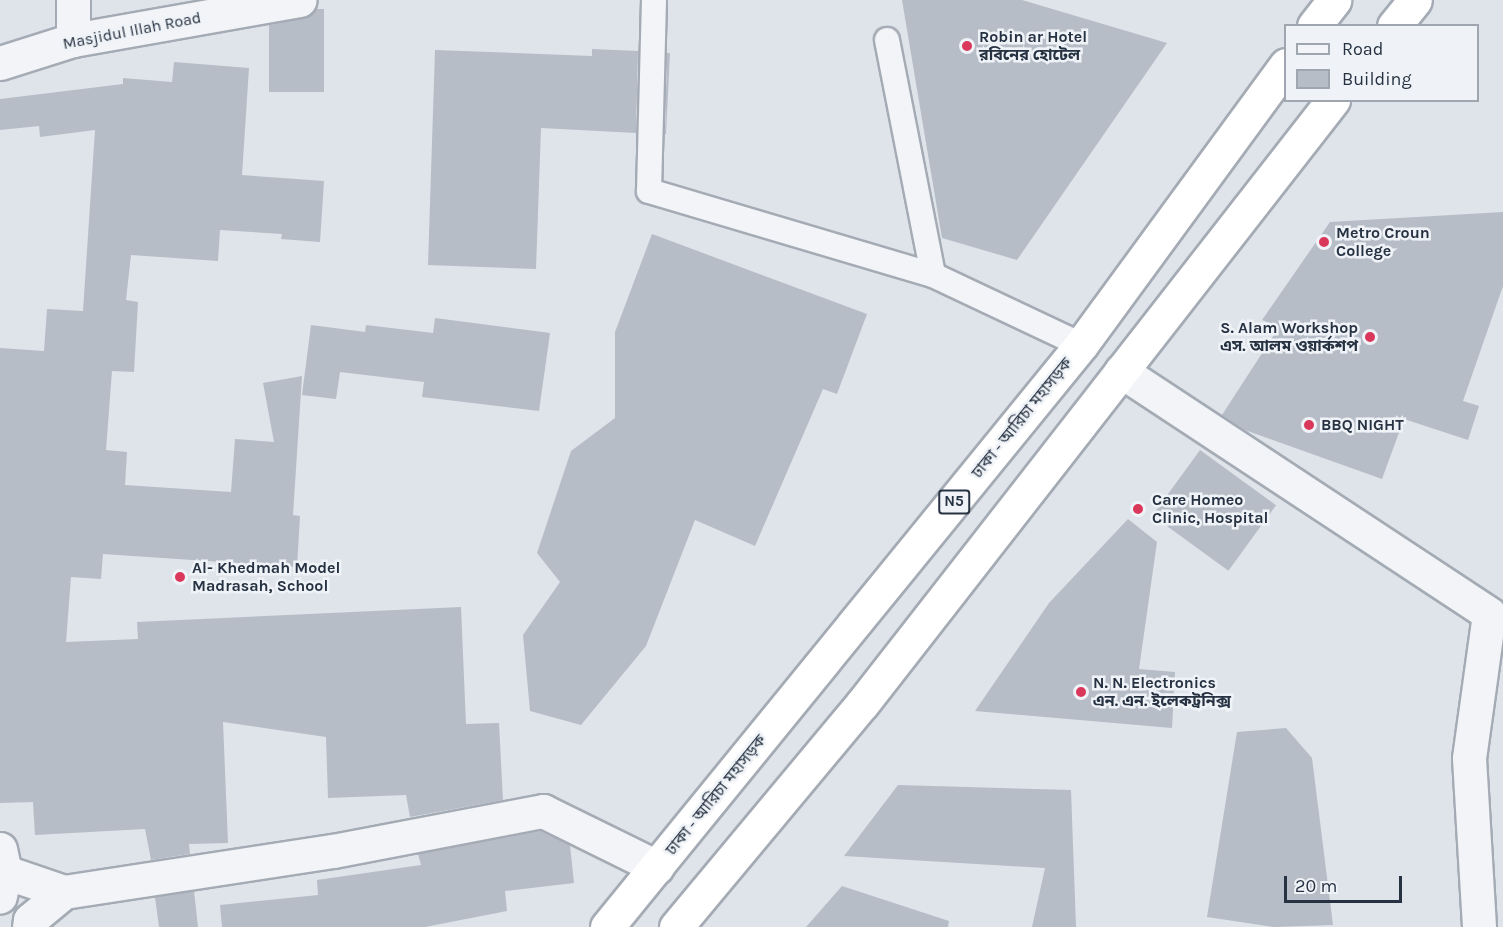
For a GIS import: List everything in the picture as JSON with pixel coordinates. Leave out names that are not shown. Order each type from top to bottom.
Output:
[{"type":"highway","points":[[1316,24],[1334,0]]},
{"type":"highway","points":[[1396,24],[1415,0]]},
{"type":"highway","name":"ঢাকা - আরিচা মহাসড়ক","points":[[607,927],[1082,345],[1284,68]]},
{"type":"highway","points":[[676,927],[862,704],[1331,102]]},
{"type":"street","points":[[73,39],[74,0]]},
{"type":"street","name":"Masjidul Illah Road","points":[[0,63],[73,39],[300,0]]},
{"type":"street","points":[[1121,371],[1489,614],[1469,758],[1479,927]]},
{"type":"street","points":[[2,873],[64,892],[333,851],[543,811],[657,867]]},
{"type":"street","points":[[0,908],[29,923],[64,892]]},
{"type":"lane","points":[[654,0],[649,191],[933,275],[1082,345]]},
{"type":"lane","points":[[888,39],[933,275]]},
{"type":"building","points":[[902,0],[1022,0],[1167,43],[1017,260],[942,238]]},
{"type":"building","points":[[316,9],[324,9],[324,92],[269,92],[269,25],[304,18]]},
{"type":"building","points":[[592,49],[638,51],[636,133],[541,128],[536,269],[428,265],[435,50],[592,56]]},
{"type":"building","points":[[667,53],[670,53],[665,134]]},
{"type":"building","points":[[174,62],[249,68],[242,175],[324,181],[320,242],[281,239],[282,234],[220,230],[218,261],[131,255],[126,300],[138,302],[134,372],[112,371],[106,450],[127,452],[125,485],[231,492],[235,439],[274,442],[263,383],[302,376],[293,515],[300,516],[297,567],[103,554],[101,579],[71,577],[66,642],[138,639],[137,622],[461,607],[466,724],[499,723],[503,800],[410,817],[406,795],[328,798],[326,737],[223,722],[228,843],[189,844],[190,854],[151,860],[145,829],[35,835],[33,802],[0,803],[0,348],[44,351],[47,309],[83,311],[95,130],[40,137],[39,126],[0,130],[0,99],[123,84],[123,78],[172,82]]},
{"type":"building","points":[[1503,212],[1503,286],[1463,401],[1479,406],[1468,440],[1404,419],[1382,479],[1245,430],[1222,415],[1279,327],[1262,320],[1330,222]]},
{"type":"building","points":[[652,234],[867,314],[837,394],[823,389],[755,546],[695,520],[646,646],[581,725],[530,711],[523,635],[560,582],[537,553],[571,451],[615,418],[615,332]]},
{"type":"building","points":[[435,318],[550,333],[539,411],[422,397],[424,382],[340,372],[336,399],[302,395],[311,325],[365,332],[366,325],[433,333]]},
{"type":"building","points":[[1200,450],[1276,505],[1228,571],[1152,516]]},
{"type":"building","points":[[1128,519],[1157,542],[1139,669],[1175,672],[1172,728],[975,711],[1049,603]]},
{"type":"building","points":[[1286,728],[1312,758],[1333,925],[1274,927],[1207,917],[1237,732]]},
{"type":"building","points":[[898,785],[1071,790],[1076,927],[1032,927],[1045,868],[844,856]]},
{"type":"building","points":[[540,831],[570,845],[574,883],[505,891],[507,911],[425,927],[222,927],[220,905],[318,895],[317,880],[421,865],[418,854]]},
{"type":"building","points":[[842,886],[949,921],[948,927],[806,927]]},
{"type":"building","points":[[194,891],[198,927],[159,927],[155,897]]},
{"type":"place","name":"Robin ar Hotel রবিনের হোটেল","points":[[967,46]]},
{"type":"place","name":"Metro Croun College","points":[[1324,242]]},
{"type":"place","name":"S. Alam Workshop এস. আলম ওয়ার্কশপ","points":[[1370,337]]},
{"type":"place","name":"BBQ NIGHT","points":[[1309,425]]},
{"type":"place","name":"Care Homeo Clinic, Hospital","points":[[1138,509]]},
{"type":"place","name":"Al- Khedmah Model Madrasah, School","points":[[180,577]]},
{"type":"place","name":"N. N. Electronics এন. এন. ইলেকট্রনিক্স","points":[[1081,692]]}]
